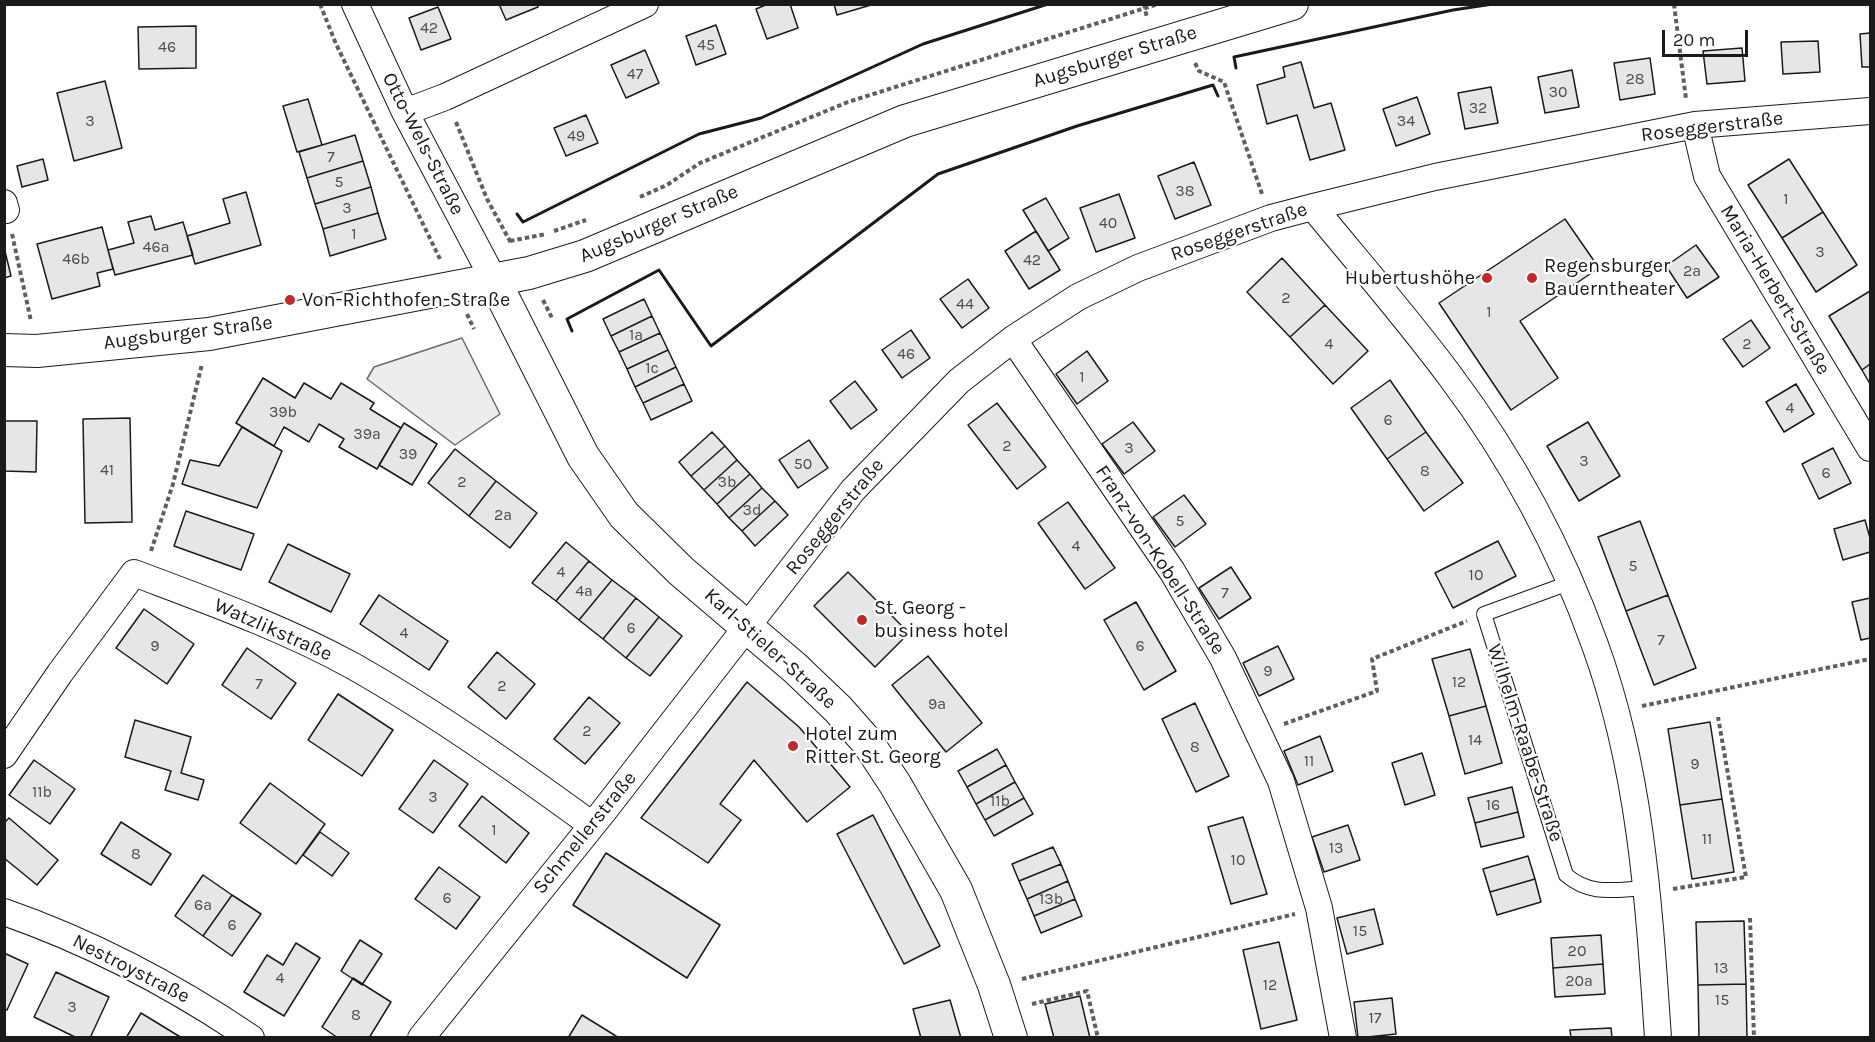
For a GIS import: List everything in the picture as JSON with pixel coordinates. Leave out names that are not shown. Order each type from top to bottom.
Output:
[{"type":"street","name":"Otto-Wels-Straße","points":[[355,4],[405,112],[495,282]]},
{"type":"street","points":[[405,112],[446,97],[645,4]]},
{"type":"street","name":"Augsburger Straße","points":[[4,350],[37,351],[209,334],[455,290],[529,273],[585,256],[905,121],[1292,4]]},
{"type":"street","name":"Roseggerstraße","points":[[746,627],[853,490],[959,381],[1013,339],[1078,297],[1138,268],[1271,218],[1435,177],[1695,125],[1870,111]]},
{"type":"street","name":"Maria-Herbert-Straße","points":[[1695,125],[1707,176],[1870,448]]},
{"type":"street","points":[[1313,207],[1452,378],[1534,507],[1595,645],[1615,711],[1634,795],[1648,890],[1658,1038]]},
{"type":"street","name":"Karl-Stieler-Straße","points":[[495,282],[583,456],[624,515],[681,571],[838,709],[868,743],[895,784],[956,890],[1003,1011]]},
{"type":"street","name":"Franz-von-Kobell-Straße","points":[[1013,339],[1172,571],[1223,658],[1259,734],[1281,781],[1319,908],[1343,1038]]},
{"type":"street","points":[[4,755],[60,673],[134,573]]},
{"type":"street","name":"Watzlikstraße","points":[[134,573],[291,636],[352,666],[515,769],[592,825]]},
{"type":"street","name":"Schmellerstraße","points":[[422,1038],[746,627]]},
{"type":"street","name":"Nestroystraße","points":[[4,912],[118,960],[175,989],[251,1038]]},
{"type":"lane","points":[[1484,614],[1569,583]]},
{"type":"lane","name":"Wilhelm-Raabe-Straße","points":[[1484,614],[1566,874],[1578,885],[1592,890],[1648,890]]},
{"type":"path","points":[[320,4],[336,44],[474,329]]},
{"type":"path","points":[[1674,4],[1687,111],[1695,125]]},
{"type":"path","points":[[1224,82],[1271,218]]},
{"type":"path","points":[[446,97],[487,199],[553,320]]},
{"type":"path","points":[[5,207],[37,351]]},
{"type":"path","points":[[134,573],[146,563],[173,484],[209,334]]},
{"type":"path","points":[[1259,734],[1377,690],[1372,659],[1484,614]]},
{"type":"path","points":[[1615,711],[1870,659]]},
{"type":"path","points":[[1648,890],[1746,877],[1718,717]]},
{"type":"path","points":[[1003,1011],[1319,908]]},
{"type":"path","points":[[1750,918],[1754,1038]]},
{"type":"path","points":[[1003,1011],[1087,991],[1098,1038]]},
{"type":"shaded area","points":[[462,338],[500,414],[455,445],[367,379],[374,367]]},
{"type":"building","points":[[499,4],[537,4],[538,7],[506,20]]},
{"type":"building","points":[[768,4],[790,4],[798,28],[767,39],[756,9]]},
{"type":"building","points":[[834,4],[871,4],[871,5],[837,15]]},
{"type":"building","points":[[438,7],[451,39],[421,50],[409,18]]},
{"type":"building","points":[[716,25],[726,54],[696,65],[686,36]]},
{"type":"building","points":[[196,26],[196,68],[139,69],[138,27]]},
{"type":"building","points":[[1870,33],[1870,67],[1862,67],[1860,34]]},
{"type":"building","points":[[1818,41],[1820,72],[1783,74],[1781,42]]},
{"type":"building","points":[[1742,48],[1745,81],[1707,84],[1703,51]]},
{"type":"building","points":[[645,50],[659,83],[626,98],[611,65]]},
{"type":"building","points":[[1650,58],[1655,94],[1620,100],[1614,63]]},
{"type":"building","points":[[1301,62],[1314,108],[1331,103],[1345,150],[1310,160],[1297,115],[1267,124],[1257,85],[1285,77],[1283,67]]},
{"type":"building","points":[[1572,70],[1579,107],[1545,113],[1538,77]]},
{"type":"building","points":[[105,81],[122,148],[74,161],[57,93]]},
{"type":"building","points":[[1491,87],[1498,123],[1465,129],[1458,93]]},
{"type":"building","points":[[1417,97],[1430,134],[1396,146],[1383,109]]},
{"type":"building","points":[[308,99],[322,145],[297,152],[283,106]]},
{"type":"building","points":[[586,115],[598,143],[566,156],[554,128]]},
{"type":"building","points":[[355,135],[363,161],[307,178],[299,152]]},
{"type":"building","points":[[43,159],[48,180],[22,187],[17,166]]},
{"type":"building","points":[[1789,159],[1823,212],[1782,238],[1748,185]]},
{"type":"building","points":[[363,161],[371,187],[315,204],[307,178]]},
{"type":"building","points":[[1194,162],[1211,205],[1175,219],[1158,176]]},
{"type":"building","points":[[371,187],[378,213],[323,229],[315,204]]},
{"type":"building","points":[[246,192],[261,245],[195,264],[187,236],[230,223],[223,199]]},
{"type":"building","points":[[1119,194],[1135,238],[1096,252],[1080,208]]},
{"type":"building","points":[[1046,198],[1069,238],[1048,251],[1023,210]]},
{"type":"building","points":[[1823,212],[1857,265],[1816,292],[1782,238]]},
{"type":"building","points":[[378,213],[386,239],[330,256],[323,229]]},
{"type":"building","points":[[151,216],[155,230],[183,222],[193,255],[115,275],[108,250],[134,243],[128,222]]},
{"type":"building","points":[[1565,219],[1599,268],[1520,321],[1558,378],[1511,410],[1439,303]]},
{"type":"building","points":[[102,227],[113,269],[97,273],[100,286],[52,299],[37,244]]},
{"type":"building","points":[[1036,231],[1060,270],[1029,289],[1005,251]]},
{"type":"building","points":[[1696,245],[1719,277],[1687,298],[1666,266]]},
{"type":"building","points":[[4,247],[11,276],[4,278]]},
{"type":"building","points":[[1282,258],[1325,305],[1290,337],[1247,292]]},
{"type":"building","points":[[968,279],[989,308],[962,328],[940,299]]},
{"type":"building","points":[[1870,291],[1870,364],[1862,370],[1829,316]]},
{"type":"building","points":[[644,299],[652,316],[611,336],[603,319]]},
{"type":"building","points":[[1325,305],[1368,351],[1333,384],[1290,337]]},
{"type":"building","points":[[652,316],[660,333],[619,352],[611,336]]},
{"type":"building","points":[[1751,320],[1770,348],[1743,367],[1723,339]]},
{"type":"building","points":[[911,330],[930,358],[902,378],[882,350]]},
{"type":"building","points":[[660,333],[668,350],[627,369],[619,352]]},
{"type":"building","points":[[668,350],[676,367],[635,387],[627,369]]},
{"type":"building","points":[[1087,351],[1108,381],[1077,404],[1056,374]]},
{"type":"building","points":[[1870,364],[1870,384],[1862,370]]},
{"type":"building","points":[[676,367],[684,384],[643,403],[635,387]]},
{"type":"building","points":[[263,378],[295,398],[304,383],[331,399],[341,383],[374,403],[370,409],[401,428],[377,469],[339,447],[344,439],[319,424],[309,442],[284,427],[274,446],[236,423]]},
{"type":"building","points":[[1390,380],[1426,432],[1387,459],[1351,408]]},
{"type":"building","points":[[855,381],[877,410],[851,429],[830,401]]},
{"type":"building","points":[[684,384],[692,401],[651,420],[643,403]]},
{"type":"building","points":[[1796,384],[1814,414],[1784,432],[1766,402]]},
{"type":"building","points":[[997,403],[1046,467],[1017,489],[968,425]]},
{"type":"building","points":[[130,418],[132,522],[85,523],[83,419]]},
{"type":"building","points":[[4,421],[37,421],[36,472],[4,471]]},
{"type":"building","points":[[1133,422],[1155,451],[1124,474],[1102,444]]},
{"type":"building","points":[[1588,422],[1620,476],[1579,501],[1547,446]]},
{"type":"building","points":[[404,423],[437,444],[412,485],[379,465]]},
{"type":"building","points":[[242,427],[282,451],[257,508],[182,484],[190,460],[219,466]]},
{"type":"building","points":[[712,432],[725,446],[691,476],[679,462]]},
{"type":"building","points":[[1426,432],[1463,483],[1424,511],[1387,459]]},
{"type":"building","points":[[809,440],[828,468],[798,488],[779,460]]},
{"type":"building","points":[[725,446],[737,460],[704,490],[691,476]]},
{"type":"building","points":[[1833,448],[1851,483],[1819,499],[1802,464]]},
{"type":"building","points":[[455,449],[496,481],[469,516],[428,483]]},
{"type":"building","points":[[737,460],[750,474],[717,504],[704,490]]},
{"type":"building","points":[[750,474],[762,488],[729,518],[717,504]]},
{"type":"building","points":[[496,481],[537,513],[510,548],[469,516]]},
{"type":"building","points":[[762,488],[775,501],[742,531],[729,518]]},
{"type":"building","points":[[1184,495],[1206,524],[1175,547],[1153,517]]},
{"type":"building","points":[[775,501],[788,515],[755,546],[742,531]]},
{"type":"building","points":[[1068,502],[1115,568],[1085,589],[1038,523]]},
{"type":"building","points":[[186,511],[254,534],[241,570],[174,546]]},
{"type":"building","points":[[1865,520],[1870,538],[1870,552],[1843,560],[1834,529]]},
{"type":"building","points":[[1640,521],[1668,595],[1626,611],[1598,537]]},
{"type":"building","points":[[1498,541],[1516,576],[1453,608],[1435,573]]},
{"type":"building","points":[[566,542],[589,561],[556,601],[532,583]]},
{"type":"building","points":[[288,544],[350,574],[331,612],[269,582]]},
{"type":"building","points":[[589,561],[612,580],[579,620],[556,601]]},
{"type":"building","points":[[1231,567],[1251,598],[1219,619],[1199,588]]},
{"type":"building","name":"St. Georg - business hotel","points":[[848,572],[909,633],[875,667],[814,606]]},
{"type":"building","points":[[612,580],[636,598],[603,639],[579,620]]},
{"type":"building","points":[[379,595],[448,641],[429,670],[360,624]]},
{"type":"building","points":[[1668,595],[1696,668],[1654,685],[1626,611]]},
{"type":"building","points":[[636,598],[659,617],[626,658],[603,639]]},
{"type":"building","points":[[1870,598],[1870,638],[1861,640],[1852,602]]},
{"type":"building","points":[[1136,602],[1176,671],[1144,690],[1104,620]]},
{"type":"building","points":[[144,609],[194,644],[167,684],[116,648]]},
{"type":"building","points":[[659,617],[682,636],[650,676],[626,658]]},
{"type":"building","points":[[1278,646],[1294,679],[1259,696],[1243,663]]},
{"type":"building","points":[[247,648],[296,683],[271,719],[222,685]]},
{"type":"building","points":[[1470,649],[1486,706],[1449,716],[1432,659]]},
{"type":"building","points":[[497,652],[535,684],[506,719],[468,687]]},
{"type":"building","name":"St. Georg - business hotel","points":[[928,656],[982,723],[946,752],[892,685]]},
{"type":"building","points":[[747,682],[799,727],[850,787],[807,822],[754,760],[720,804],[741,820],[708,863],[641,818]]},
{"type":"building","points":[[338,694],[393,730],[362,776],[308,740]]},
{"type":"building","points":[[589,697],[620,723],[585,764],[554,739]]},
{"type":"building","points":[[1195,703],[1229,776],[1196,792],[1162,719]]},
{"type":"building","points":[[1486,706],[1502,763],[1465,774],[1449,716]]},
{"type":"building","points":[[135,720],[191,737],[181,773],[204,780],[198,800],[165,790],[171,771],[125,757]]},
{"type":"building","points":[[1710,722],[1722,799],[1680,805],[1668,729]]},
{"type":"building","points":[[1320,736],[1333,771],[1298,785],[1284,751]]},
{"type":"building","points":[[997,749],[1006,765],[967,787],[958,771]]},
{"type":"building","points":[[1422,753],[1435,795],[1405,805],[1392,763]]},
{"type":"building","points":[[34,760],[75,789],[50,824],[9,795]]},
{"type":"building","points":[[434,760],[468,784],[433,833],[399,809]]},
{"type":"building","points":[[1006,765],[1015,782],[976,804],[967,787]]},
{"type":"building","points":[[1015,782],[1024,798],[985,820],[976,804]]},
{"type":"building","points":[[270,783],[325,824],[296,864],[240,823]]},
{"type":"building","points":[[1512,787],[1518,812],[1475,823],[1468,798]]},
{"type":"building","points":[[482,796],[529,833],[506,863],[459,826]]},
{"type":"building","points":[[1024,798],[1033,814],[994,836],[985,820]]},
{"type":"building","points":[[1722,799],[1734,872],[1692,879],[1680,805]]},
{"type":"building","points":[[1518,812],[1524,837],[1481,847],[1475,823]]},
{"type":"building","points":[[873,815],[940,946],[904,964],[837,834]]},
{"type":"building","points":[[1243,817],[1267,894],[1231,904],[1208,827]]},
{"type":"building","points":[[9,818],[58,860],[37,885],[4,858],[4,823]]},
{"type":"building","points":[[121,822],[171,854],[151,885],[101,854]]},
{"type":"building","points":[[1348,825],[1360,860],[1324,872],[1312,837]]},
{"type":"building","points":[[320,832],[349,853],[332,876],[303,855]]},
{"type":"building","points":[[1053,847],[1061,864],[1019,881],[1012,864]]},
{"type":"building","points":[[606,853],[720,925],[687,978],[573,905]]},
{"type":"building","points":[[1528,856],[1535,879],[1490,892],[1483,869]]},
{"type":"building","points":[[1061,864],[1068,881],[1027,899],[1019,881]]},
{"type":"building","points":[[439,867],[480,897],[456,929],[415,899]]},
{"type":"building","points":[[203,875],[232,895],[203,936],[175,916]]},
{"type":"building","points":[[1535,879],[1541,902],[1497,915],[1490,892]]},
{"type":"building","points":[[1068,881],[1075,899],[1034,916],[1027,899]]},
{"type":"building","points":[[232,895],[261,914],[232,956],[203,936]]},
{"type":"building","points":[[1075,899],[1082,916],[1041,933],[1034,916]]},
{"type":"building","points":[[1374,909],[1383,944],[1347,954],[1337,918]]},
{"type":"building","points":[[1744,921],[1746,984],[1698,985],[1696,922]]},
{"type":"building","points":[[1601,935],[1603,964],[1553,968],[1551,938]]},
{"type":"building","points":[[360,940],[382,954],[362,985],[341,971]]},
{"type":"building","points":[[1279,942],[1297,1020],[1261,1029],[1243,950]]},
{"type":"building","points":[[296,943],[320,958],[284,1016],[244,992],[267,955],[283,965]]},
{"type":"building","points":[[4,953],[28,964],[7,1010],[4,1009]]},
{"type":"building","points":[[1603,964],[1605,994],[1555,997],[1553,968]]},
{"type":"building","points":[[56,972],[109,997],[90,1038],[77,1038],[34,1017]]},
{"type":"building","points":[[353,978],[391,1002],[369,1038],[338,1038],[322,1027]]},
{"type":"building","points":[[1746,984],[1747,1038],[1699,1038],[1698,985]]},
{"type":"building","points":[[1080,996],[1090,1038],[1054,1038],[1045,1004]]},
{"type":"building","points":[[1392,998],[1396,1034],[1358,1038],[1354,1002]]},
{"type":"building","points":[[950,1000],[961,1038],[921,1038],[913,1009]]},
{"type":"building","points":[[141,1013],[182,1038],[126,1038]]},
{"type":"building","points":[[582,1015],[616,1036],[614,1038],[568,1038]]},
{"type":"building","points":[[1611,1028],[1612,1038],[1571,1038],[1570,1030]]},
{"type":"wall","points":[[517,214],[523,222],[699,134],[761,118],[923,44],[1048,4]]},
{"type":"wall","points":[[1236,68],[1234,57],[1453,10],[1493,4]]},
{"type":"wall","points":[[572,331],[567,319],[659,270],[711,346],[938,174],[1077,126],[1213,85],[1218,96]]},
{"type":"place","name":"Hubertushöhe","points":[[1487,278]]},
{"type":"place","name":"Regensburger Bauerntheater","points":[[1532,278]]},
{"type":"place","name":"Von-Richthofen-Straße","points":[[290,300]]},
{"type":"place","name":"St. Georg - business hotel","points":[[862,620]]},
{"type":"place","name":"Hotel zum Ritter St. Georg","points":[[793,746]]}]
